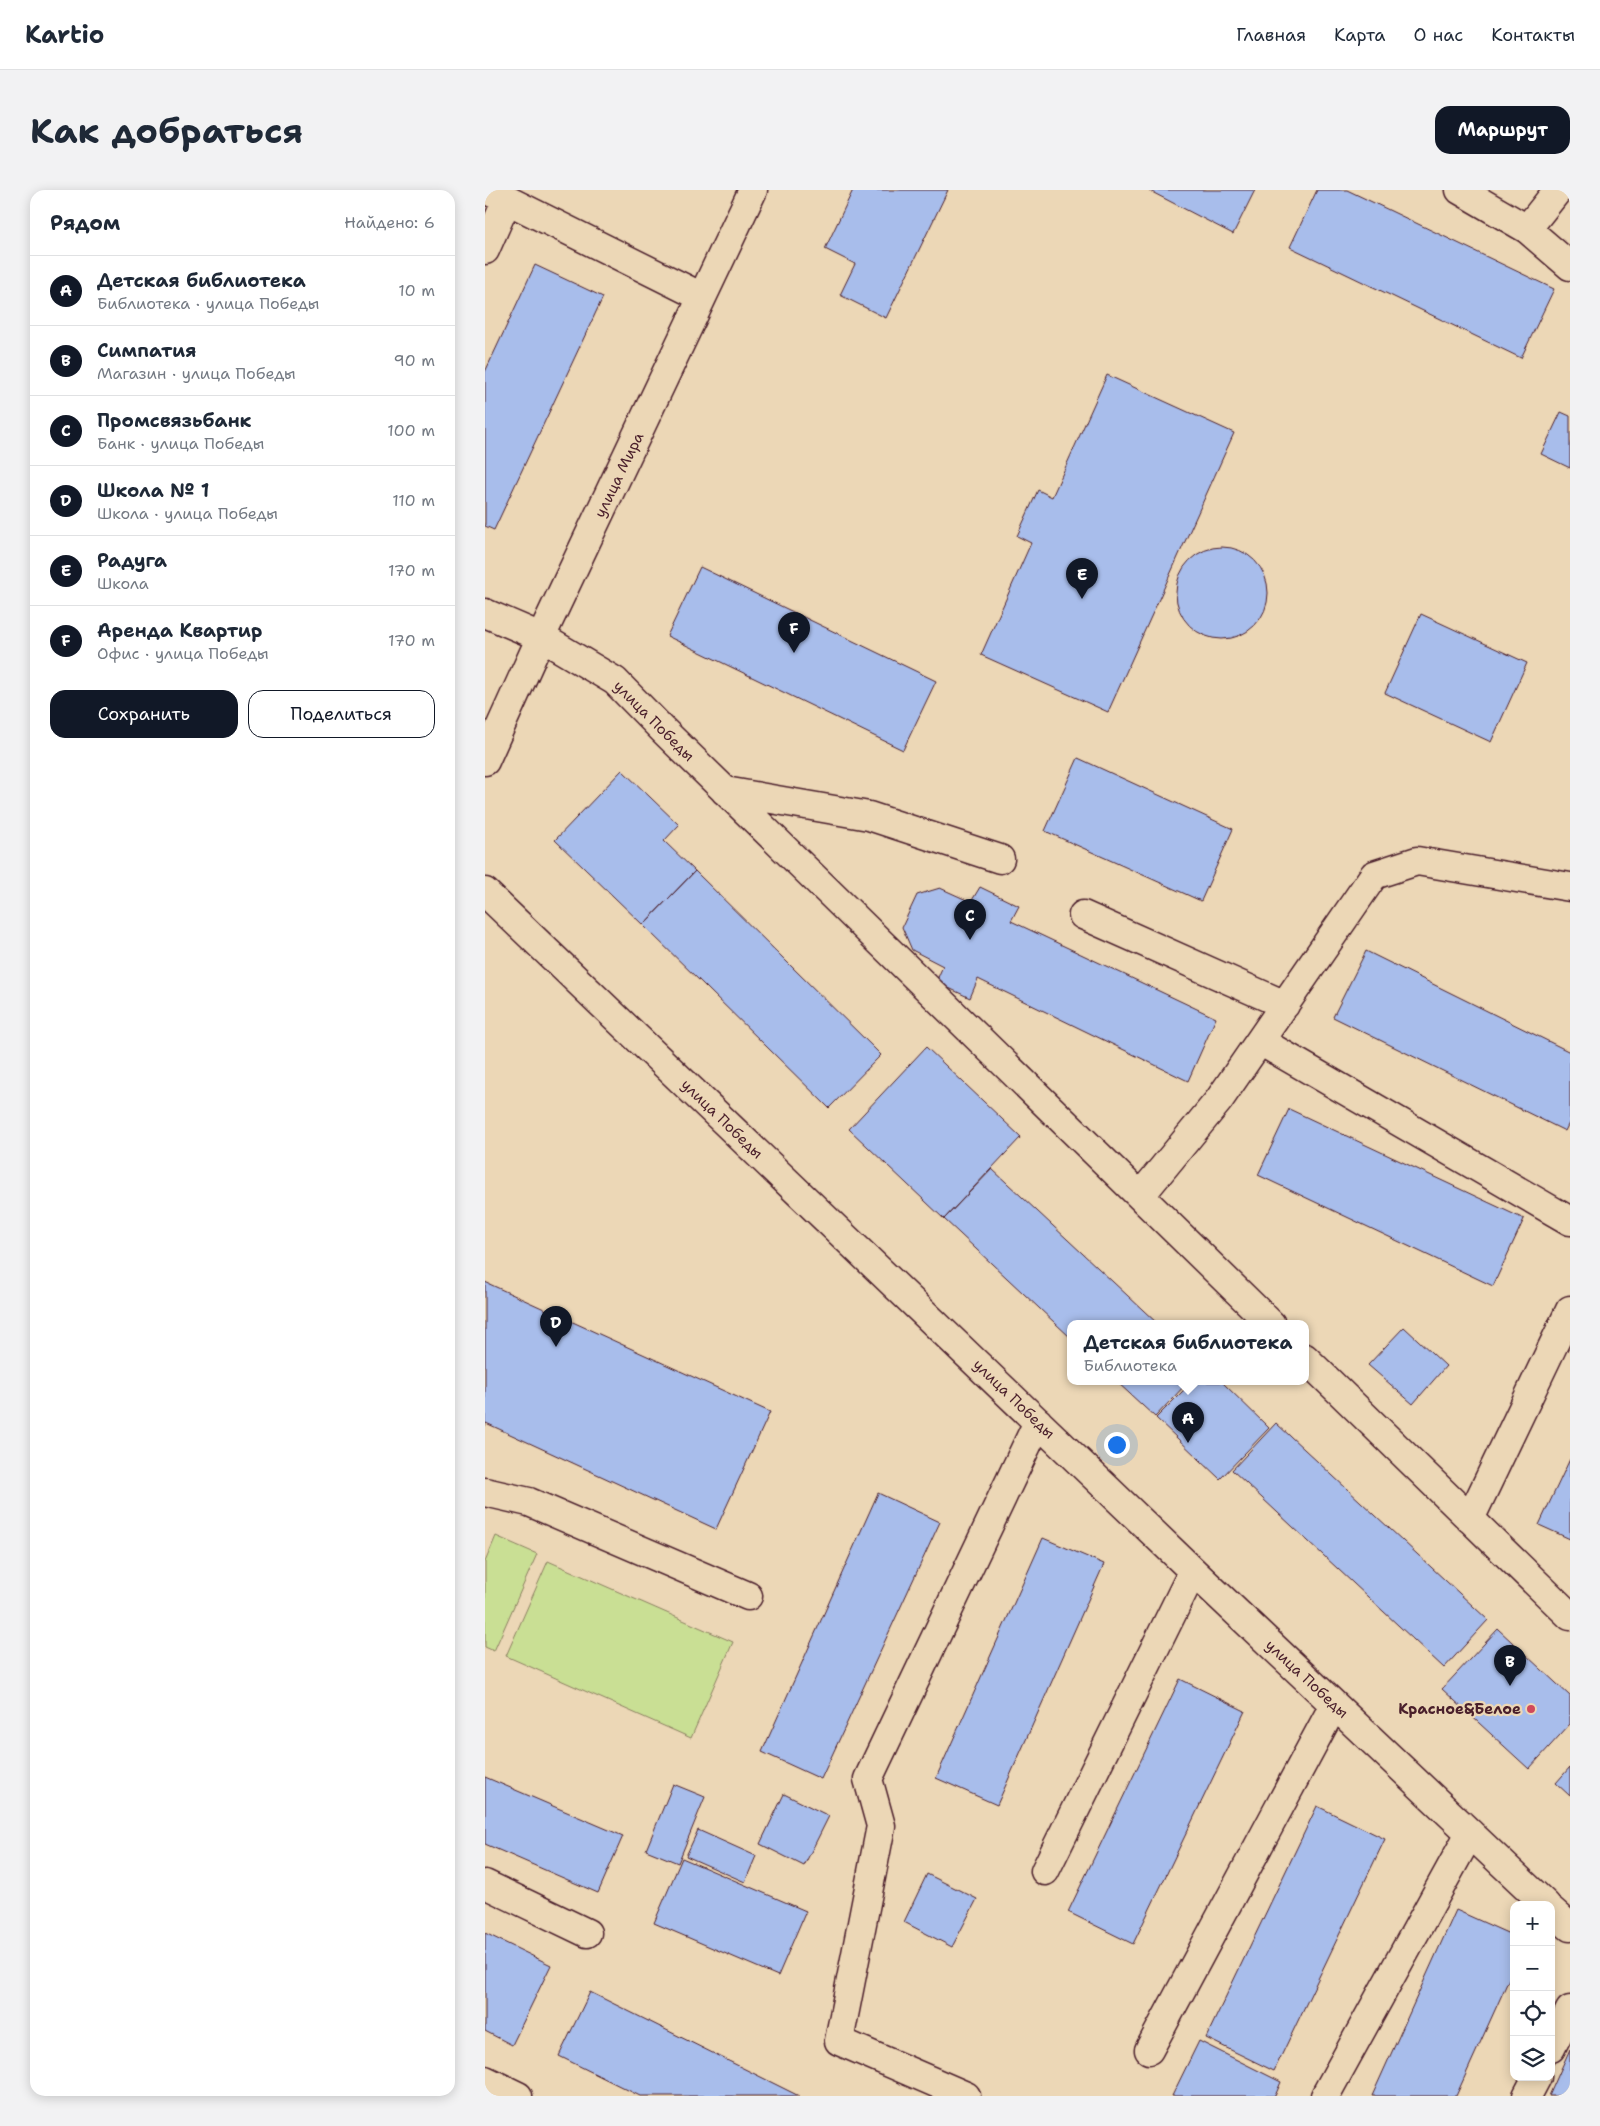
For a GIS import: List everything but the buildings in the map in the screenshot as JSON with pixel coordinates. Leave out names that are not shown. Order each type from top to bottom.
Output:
[{"type":"street","name":"улица Мира","points":[[485,761],[541,636],[753,190]]},
{"type":"street","points":[[1460,190],[1527,229],[1570,266]]},
{"type":"street","points":[[1527,229],[1558,190]]},
{"type":"street","points":[[485,250],[497,195],[702,297]]},
{"type":"street","name":"улица Победы","points":[[485,613],[541,636],[615,681],[725,791],[1267,1320]]},
{"type":"street","points":[[725,791],[869,816],[1000,859]]},
{"type":"street","points":[[1141,1196],[1219,1100],[1374,875],[1417,862],[1570,887]]},
{"type":"street","name":"улица Победы","points":[[485,892],[1193,1571],[1542,1901]]},
{"type":"street","points":[[1083,915],[1285,1005]]},
{"type":"street","points":[[1260,1041],[1570,1221]]},
{"type":"street","points":[[1470,1519],[1570,1310]]},
{"type":"street","points":[[1309,1362],[1570,1616]]},
{"type":"street","points":[[966,2096],[839,2041],[881,1826],[869,1779],[1037,1422]]},
{"type":"street","points":[[485,1492],[529,1502],[748,1596]]},
{"type":"street","points":[[1045,1870],[1193,1571]]},
{"type":"street","points":[[1149,2050],[1334,1705]]},
{"type":"street","points":[[1325,2096],[1470,1832]]},
{"type":"street","points":[[485,1884],[587,1933]]},
{"type":"street","points":[[1555,1914],[1570,1927]]},
{"type":"street","points":[[1555,2040],[1570,2010]]},
{"type":"street","points":[[485,2080],[517,2096]]},
{"type":"street","points":[[1527,2096],[1535,2081]]},
{"type":"green space","points":[[496,1536],[537,1554],[494,1651],[485,1647],[485,1562]]},
{"type":"green space","points":[[548,1561],[733,1642],[691,1738],[506,1656]]},
{"type":"place","name":"Радуга","points":[[1082,599]]},
{"type":"place","name":"Аренда Квартир","points":[[794,653]]},
{"type":"place","name":"Промсвязьбанк","points":[[970,940]]},
{"type":"place","name":"Школа № 1","points":[[556,1347]]},
{"type":"place","name":"Детская библиотека","points":[[1188,1443]]},
{"type":"place","name":"Симпатия","points":[[1510,1686]]},
{"type":"place","name":"Красное&Белое","points":[[1531,1709]]}]
